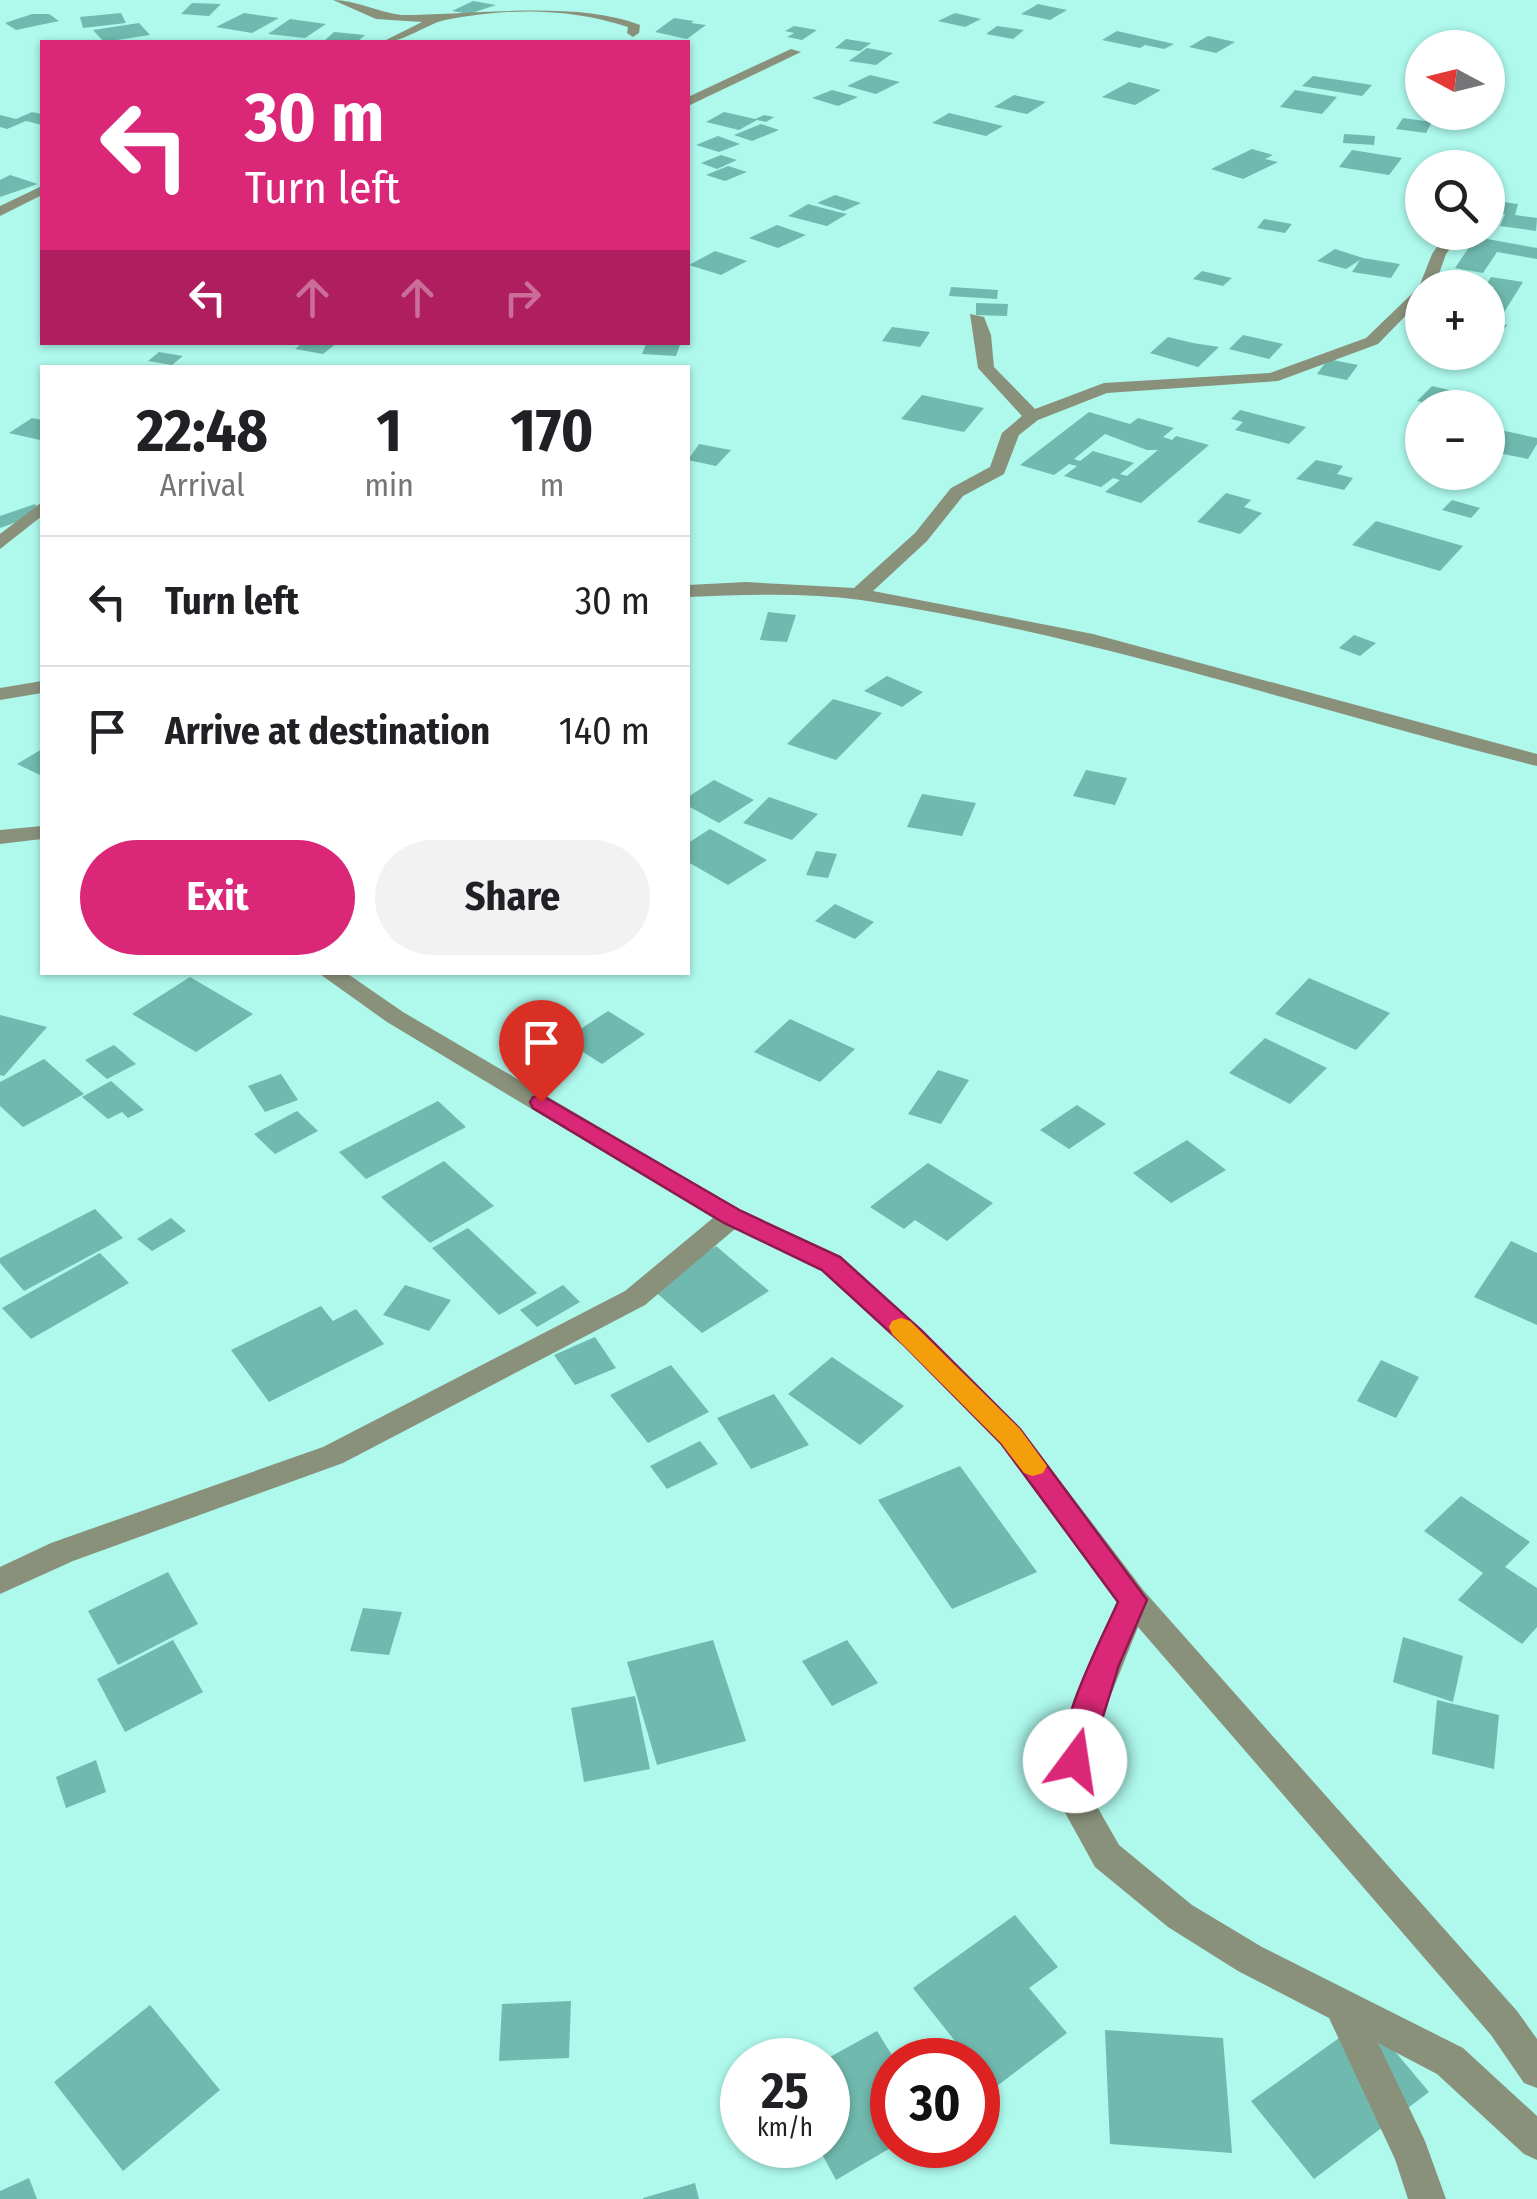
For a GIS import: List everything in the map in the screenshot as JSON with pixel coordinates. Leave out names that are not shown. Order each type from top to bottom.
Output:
[{"type":"street","points":[[339,0],[361,14],[436,20],[512,7],[562,9],[622,21],[634,25],[634,33]]},
{"type":"street","points":[[392,40],[436,20]]},
{"type":"street","points":[[690,101],[795,52]]},
{"type":"street","points":[[0,212],[40,191]]},
{"type":"street","points":[[21,200],[40,205]]},
{"type":"street","points":[[859,594],[922,538],[957,492],[998,470],[1011,433],[1032,416],[1104,388],[1272,378],[1372,341],[1405,308]]},
{"type":"street","points":[[976,317],[983,335],[986,368],[1032,416]]},
{"type":"street","points":[[0,542],[40,509]]},
{"type":"street","points":[[690,590],[746,588],[859,594],[1092,640],[1537,760]]},
{"type":"street","points":[[0,694],[40,687]]},
{"type":"street","points":[[0,837],[40,833]]},
{"type":"street","points":[[332,975],[395,1017],[732,1217],[831,1263],[913,1338],[1010,1436],[1133,1600],[1504,2023],[1537,2070]]},
{"type":"street","points":[[0,1581],[62,1552],[236,1486],[333,1455],[635,1298],[732,1217]]},
{"type":"street","points":[[1133,1600],[1080,1732],[1070,1790],[1107,1856],[1180,1916],[1343,2009],[1450,2062],[1537,2141]]},
{"type":"street","points":[[1343,2009],[1412,2154],[1428,2199]]},
{"type":"building","points":[[473,1],[496,5],[469,14],[452,11]]},
{"type":"building","points":[[192,3],[221,4],[209,16],[181,14]]},
{"type":"building","points":[[1038,4],[1067,10],[1050,20],[1021,14]]},
{"type":"building","points":[[121,13],[126,23],[83,28],[80,17]]},
{"type":"building","points":[[244,13],[279,18],[252,33],[216,27]]},
{"type":"building","points":[[955,13],[981,19],[965,27],[938,21]]},
{"type":"building","points":[[32,14],[49,14],[59,21],[16,30],[5,23]]},
{"type":"building","points":[[674,18],[706,25],[687,39],[655,32]]},
{"type":"building","points":[[290,19],[326,24],[305,38],[268,34]]},
{"type":"building","points":[[139,23],[150,35],[102,40],[93,30]]},
{"type":"building","points":[[794,26],[817,30],[802,40],[787,37],[794,33],[785,31]]},
{"type":"building","points":[[997,26],[1024,30],[1013,39],[986,34]]},
{"type":"building","points":[[1117,31],[1174,44],[1164,49],[1145,45],[1140,48],[1102,40]]},
{"type":"building","points":[[334,32],[365,35],[359,40],[325,40]]},
{"type":"building","points":[[1208,36],[1235,42],[1216,53],[1189,47]]},
{"type":"building","points":[[846,39],[871,43],[860,51],[835,48]]},
{"type":"building","points":[[867,48],[893,53],[876,65],[849,61]]},
{"type":"building","points":[[870,75],[900,82],[876,94],[847,86]]},
{"type":"building","points":[[1313,76],[1372,85],[1362,96],[1302,86]]},
{"type":"building","points":[[1129,82],[1161,90],[1135,105],[1102,97]]},
{"type":"building","points":[[832,90],[858,97],[838,106],[812,98]]},
{"type":"building","points":[[1295,90],[1337,97],[1322,114],[1280,107]]},
{"type":"building","points":[[1014,95],[1046,102],[1027,114],[994,107]]},
{"type":"building","points":[[32,112],[40,114],[40,124],[26,121],[7,129],[0,127],[0,115],[16,119]]},
{"type":"building","points":[[724,112],[755,119],[764,115],[774,117],[766,122],[757,120],[739,130],[706,122]]},
{"type":"building","points":[[949,113],[1003,126],[986,136],[932,123]]},
{"type":"building","points":[[1403,118],[1405,130],[1428,130],[1426,133],[1396,129]]},
{"type":"building","points":[[761,124],[779,130],[752,141],[734,135]]},
{"type":"building","points":[[1344,134],[1375,136],[1374,145],[1343,143]]},
{"type":"building","points":[[718,136],[740,144],[719,152],[696,145]]},
{"type":"building","points":[[1252,149],[1273,155],[1265,159],[1278,162],[1243,179],[1211,169]]},
{"type":"building","points":[[1352,150],[1402,158],[1389,175],[1339,167]]},
{"type":"building","points":[[721,155],[737,160],[717,169],[701,163]]},
{"type":"building","points":[[728,166],[747,172],[725,181],[706,175]]},
{"type":"building","points":[[10,175],[38,184],[0,197],[0,180]]},
{"type":"building","points":[[835,195],[861,203],[844,211],[817,203]]},
{"type":"building","points":[[1505,202],[1518,204],[1515,215],[1537,218],[1536,231],[1505,227]]},
{"type":"building","points":[[808,204],[847,214],[827,226],[788,216]]},
{"type":"building","points":[[1264,219],[1292,224],[1285,233],[1257,228]]},
{"type":"building","points":[[777,225],[806,235],[778,248],[749,238]]},
{"type":"building","points":[[1505,242],[1537,248],[1537,259],[1497,252],[1485,270],[1455,268],[1467,250],[1505,250]]},
{"type":"building","points":[[1335,249],[1400,264],[1391,278],[1352,272],[1360,260],[1346,269],[1317,261]]},
{"type":"building","points":[[715,251],[747,261],[721,275],[690,264]]},
{"type":"building","points":[[1202,271],[1232,278],[1223,286],[1193,279]]},
{"type":"building","points":[[1505,279],[1523,282],[1505,311]]},
{"type":"building","points":[[951,287],[998,290],[997,299],[949,296]]},
{"type":"building","points":[[976,303],[1008,304],[1007,316],[976,315]]},
{"type":"building","points":[[892,327],[930,332],[920,347],[882,341]]},
{"type":"building","points":[[1243,335],[1283,344],[1269,359],[1229,349]]},
{"type":"building","points":[[1168,337],[1219,347],[1198,367],[1150,353]]},
{"type":"building","points":[[300,345],[334,345],[323,354],[295,349]]},
{"type":"building","points":[[646,345],[680,345],[676,356],[642,354]]},
{"type":"building","points":[[159,352],[183,356],[172,365],[148,361]]},
{"type":"building","points":[[1328,359],[1358,365],[1347,380],[1317,374]]},
{"type":"building","points":[[922,395],[984,408],[964,432],[901,419]]},
{"type":"building","points":[[1240,410],[1306,427],[1289,444],[1235,430],[1243,422],[1231,419]]},
{"type":"building","points":[[1089,412],[1130,424],[1138,418],[1174,428],[1163,437],[1172,440],[1176,436],[1209,445],[1141,503],[1105,492],[1120,480],[1113,478],[1101,487],[1064,476],[1077,466],[1069,464],[1054,475],[1020,465]],"holes":[[[1105,434],[1147,450],[1158,450],[1127,476],[1120,474],[1134,463],[1093,451],[1080,461],[1074,459]]]},
{"type":"building","points":[[32,418],[40,420],[40,440],[9,433]]},
{"type":"building","points":[[1505,431],[1537,438],[1528,459],[1505,454]]},
{"type":"building","points":[[699,444],[731,450],[716,466],[690,460]]},
{"type":"building","points":[[1316,460],[1343,466],[1337,474],[1353,478],[1344,490],[1296,479]]},
{"type":"building","points":[[1226,493],[1251,500],[1244,507],[1262,513],[1240,534],[1197,522]]},
{"type":"building","points":[[1452,500],[1480,508],[1471,518],[1442,510]]},
{"type":"building","points":[[35,504],[40,510],[40,514],[0,528],[0,516]]},
{"type":"building","points":[[1376,521],[1463,546],[1440,571],[1352,545]]},
{"type":"building","points":[[768,612],[796,615],[787,642],[760,640]]},
{"type":"building","points":[[1354,635],[1376,643],[1360,656],[1339,648]]},
{"type":"building","points":[[887,676],[923,692],[902,707],[864,691]]},
{"type":"building","points":[[833,699],[882,713],[836,760],[787,744]]},
{"type":"building","points":[[40,750],[40,775],[17,764]]},
{"type":"building","points":[[1086,770],[1127,778],[1115,805],[1073,796]]},
{"type":"building","points":[[714,780],[754,800],[719,823],[690,807],[690,796]]},
{"type":"building","points":[[922,794],[976,803],[962,836],[907,827]]},
{"type":"building","points":[[769,797],[818,814],[792,840],[743,823]]},
{"type":"building","points":[[710,829],[767,860],[728,885],[690,863],[690,842]]},
{"type":"building","points":[[816,851],[837,854],[828,878],[806,875]]},
{"type":"building","points":[[835,904],[874,922],[855,939],[815,921]]},
{"type":"building","points":[[190,977],[253,1014],[196,1052],[132,1014]]},
{"type":"building","points":[[1309,978],[1390,1013],[1356,1050],[1275,1014]]},
{"type":"building","points":[[608,1011],[645,1034],[602,1064],[564,1040]]},
{"type":"building","points":[[0,1015],[47,1027],[4,1076],[0,1075]]},
{"type":"building","points":[[790,1019],[855,1049],[820,1082],[754,1052]]},
{"type":"building","points":[[1265,1038],[1327,1068],[1290,1104],[1229,1073]]},
{"type":"building","points":[[114,1045],[136,1064],[107,1079],[85,1060]]},
{"type":"building","points":[[44,1059],[84,1094],[23,1127],[0,1106],[0,1082]]},
{"type":"building","points":[[938,1070],[969,1080],[941,1124],[908,1114]]},
{"type":"building","points":[[281,1074],[298,1100],[265,1112],[248,1086]]},
{"type":"building","points":[[111,1081],[144,1110],[128,1118],[122,1112],[108,1119],[82,1097]]},
{"type":"building","points":[[438,1101],[466,1127],[366,1179],[339,1152]]},
{"type":"building","points":[[1077,1105],[1106,1124],[1069,1149],[1040,1130]]},
{"type":"building","points":[[297,1111],[318,1131],[275,1154],[254,1134]]},
{"type":"building","points":[[1187,1140],[1226,1170],[1171,1203],[1133,1173]]},
{"type":"building","points":[[444,1161],[494,1206],[430,1243],[381,1197]]},
{"type":"building","points":[[928,1163],[993,1203],[947,1241],[915,1220],[904,1229],[870,1207]]},
{"type":"building","points":[[95,1209],[123,1238],[24,1291],[0,1263],[0,1258]]},
{"type":"building","points":[[171,1218],[186,1231],[152,1251],[137,1239]]},
{"type":"building","points":[[468,1228],[537,1293],[499,1315],[432,1248]]},
{"type":"building","points":[[1511,1241],[1537,1253],[1537,1325],[1474,1297]]},
{"type":"building","points":[[716,1246],[769,1291],[702,1333],[650,1287]]},
{"type":"building","points":[[100,1253],[129,1283],[31,1339],[2,1308]]},
{"type":"building","points":[[405,1285],[451,1300],[429,1331],[383,1315]]},
{"type":"building","points":[[563,1285],[580,1302],[537,1327],[520,1310]]},
{"type":"building","points":[[321,1306],[333,1321],[356,1309],[384,1344],[269,1402],[231,1350]]},
{"type":"building","points":[[595,1337],[616,1368],[575,1385],[554,1355]]},
{"type":"building","points":[[832,1357],[904,1406],[860,1445],[788,1394]]},
{"type":"building","points":[[1381,1360],[1419,1377],[1396,1418],[1357,1401]]},
{"type":"building","points":[[671,1365],[709,1412],[648,1443],[610,1395]]},
{"type":"building","points":[[774,1394],[809,1445],[751,1469],[717,1418]]},
{"type":"building","points":[[700,1441],[718,1464],[667,1489],[650,1466]]},
{"type":"building","points":[[960,1466],[1037,1572],[952,1609],[878,1500]]},
{"type":"building","points":[[1461,1496],[1530,1542],[1505,1567],[1537,1588],[1537,1627],[1522,1644],[1458,1600],[1483,1573],[1424,1531]]},
{"type":"building","points":[[168,1572],[198,1624],[118,1665],[88,1611]]},
{"type":"building","points":[[363,1608],[402,1612],[389,1655],[350,1651]]},
{"type":"building","points":[[1403,1637],[1463,1656],[1453,1702],[1393,1682]]},
{"type":"building","points":[[173,1640],[203,1692],[125,1732],[97,1679]]},
{"type":"building","points":[[713,1640],[746,1741],[657,1765],[627,1662]]},
{"type":"building","points":[[847,1640],[878,1683],[832,1706],[802,1661]]},
{"type":"building","points":[[635,1696],[650,1769],[584,1782],[571,1708]]},
{"type":"building","points":[[1437,1700],[1499,1715],[1494,1769],[1432,1754]]},
{"type":"building","points":[[96,1760],[106,1792],[66,1808],[56,1777]]},
{"type":"building","points":[[1015,1915],[1058,1967],[1029,1988],[1067,2033],[1000,2084],[1000,2038],[953,2038],[913,1988]]},
{"type":"building","points":[[571,2001],[569,2058],[499,2061],[502,2004]]},
{"type":"building","points":[[150,2005],[220,2090],[123,2171],[54,2082]]},
{"type":"building","points":[[1367,2018],[1429,2092],[1314,2179],[1251,2101]]},
{"type":"building","points":[[1105,2030],[1223,2038],[1232,2153],[1110,2144]]},
{"type":"building","points":[[877,2031],[881,2038],[870,2038],[870,2160],[836,2180],[829,2168],[850,2168],[850,2046]]},
{"type":"building","points":[[29,2178],[37,2199],[0,2199],[0,2191]]},
{"type":"building","points":[[695,2183],[699,2199],[643,2199],[643,2198]]},
{"type":"slow traffic","points":[[901,1327],[1010,1436],[1033,1466]]},
{"type":"route","points":[[541,1102],[732,1217],[831,1263],[913,1338],[1010,1436],[1133,1600],[1104,1665],[1080,1732],[1075,1761]]}]
